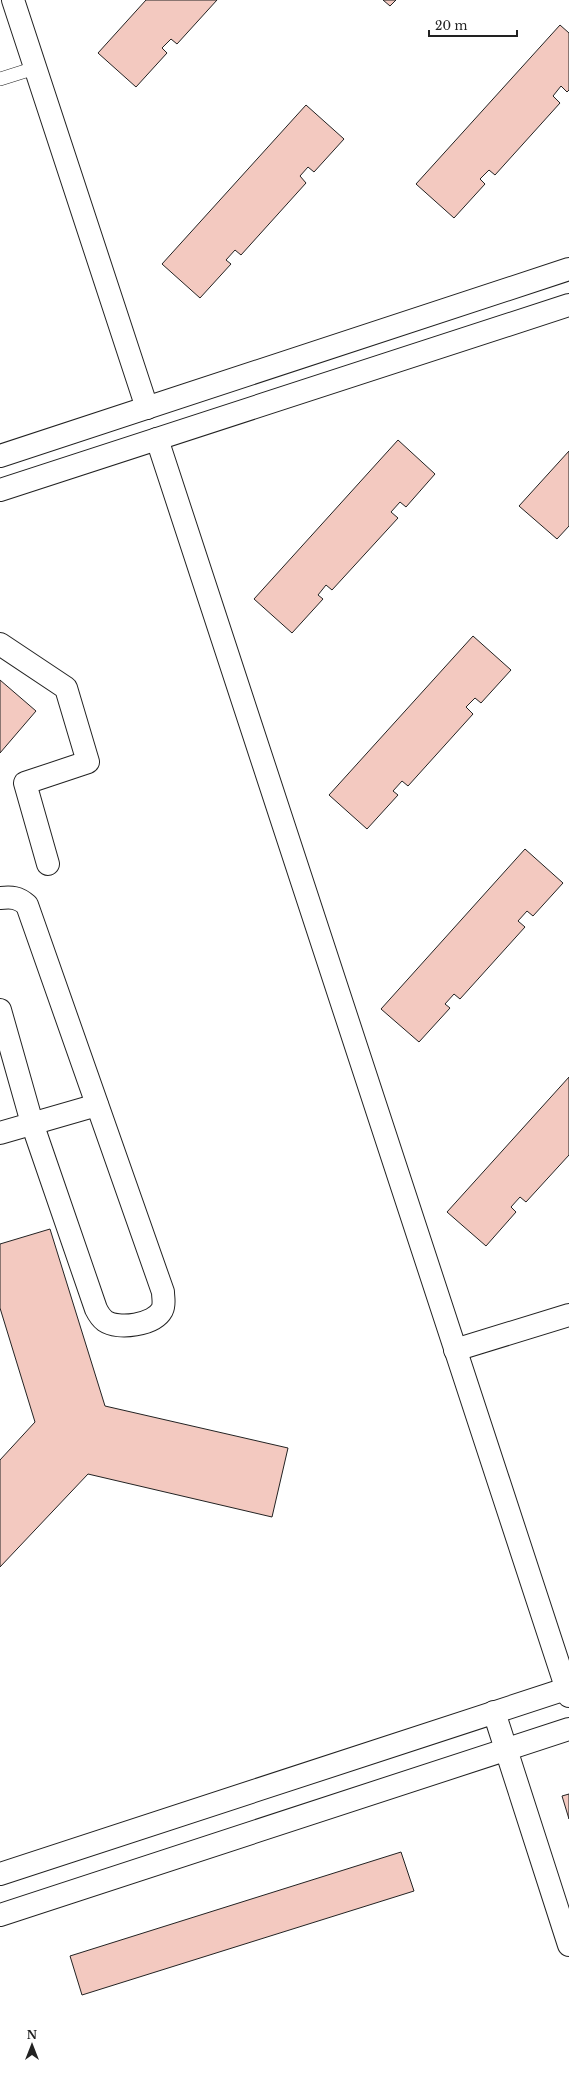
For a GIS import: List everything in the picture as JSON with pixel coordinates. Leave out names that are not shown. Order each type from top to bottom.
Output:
[{"type":"street","points":[[0,1874],[494,1712],[568,1691],[13,0]]},
{"type":"street","points":[[0,456],[569,269]]},
{"type":"street","points":[[0,490],[569,305]]},
{"type":"street","points":[[0,644],[66,688],[88,762],[25,783],[48,864]]},
{"type":"street","points":[[0,898],[14,897],[20,899],[26,905],[163,1292],[162,1309],[159,1315],[147,1321],[123,1326],[112,1325],[104,1321],[99,1314],[32,1124],[0,1010]]},
{"type":"street","points":[[0,1133],[97,1106]]},
{"type":"street","points":[[455,1350],[569,1315]]},
{"type":"street","points":[[494,1712],[569,1945]]},
{"type":"street","points":[[0,1915],[569,1729]]},
{"type":"lane","points":[[0,78],[36,68]]},
{"type":"building","points":[[146,0],[217,0],[177,44],[171,39],[162,48],[167,53],[136,87],[98,53]]},
{"type":"building","points":[[383,0],[396,0],[390,6]]},
{"type":"building","points":[[560,25],[569,33],[569,90],[567,92],[561,86],[553,96],[560,103],[495,175],[489,170],[480,179],[485,184],[454,218],[416,184]]},
{"type":"building","points":[[306,105],[344,139],[314,172],[308,167],[300,176],[306,183],[241,255],[235,250],[226,260],[231,264],[200,298],[162,264]]},
{"type":"building","points":[[398,440],[435,474],[406,507],[400,502],[391,512],[398,518],[332,590],[326,585],[318,595],[323,599],[292,633],[254,599]]},
{"type":"building","points":[[569,451],[569,526],[557,539],[519,506]]},
{"type":"building","points":[[473,636],[511,670],[481,703],[475,698],[466,707],[473,714],[408,786],[402,781],[393,791],[398,795],[367,829],[329,795]]},
{"type":"building","points":[[0,680],[36,711],[0,753]]},
{"type":"building","points":[[525,849],[563,883],[533,916],[527,911],[518,921],[525,927],[460,999],[454,994],[445,1004],[450,1008],[419,1042],[381,1009]]},
{"type":"building","points":[[569,1077],[569,1155],[526,1202],[520,1197],[511,1207],[516,1212],[486,1246],[447,1212]]},
{"type":"building","points":[[50,1229],[105,1406],[288,1448],[272,1517],[88,1474],[0,1567],[0,1460],[35,1422],[0,1308],[0,1244]]},
{"type":"building","points":[[569,1794],[569,1819],[562,1796]]},
{"type":"building","points":[[401,1852],[414,1891],[82,1995],[70,1956]]}]
